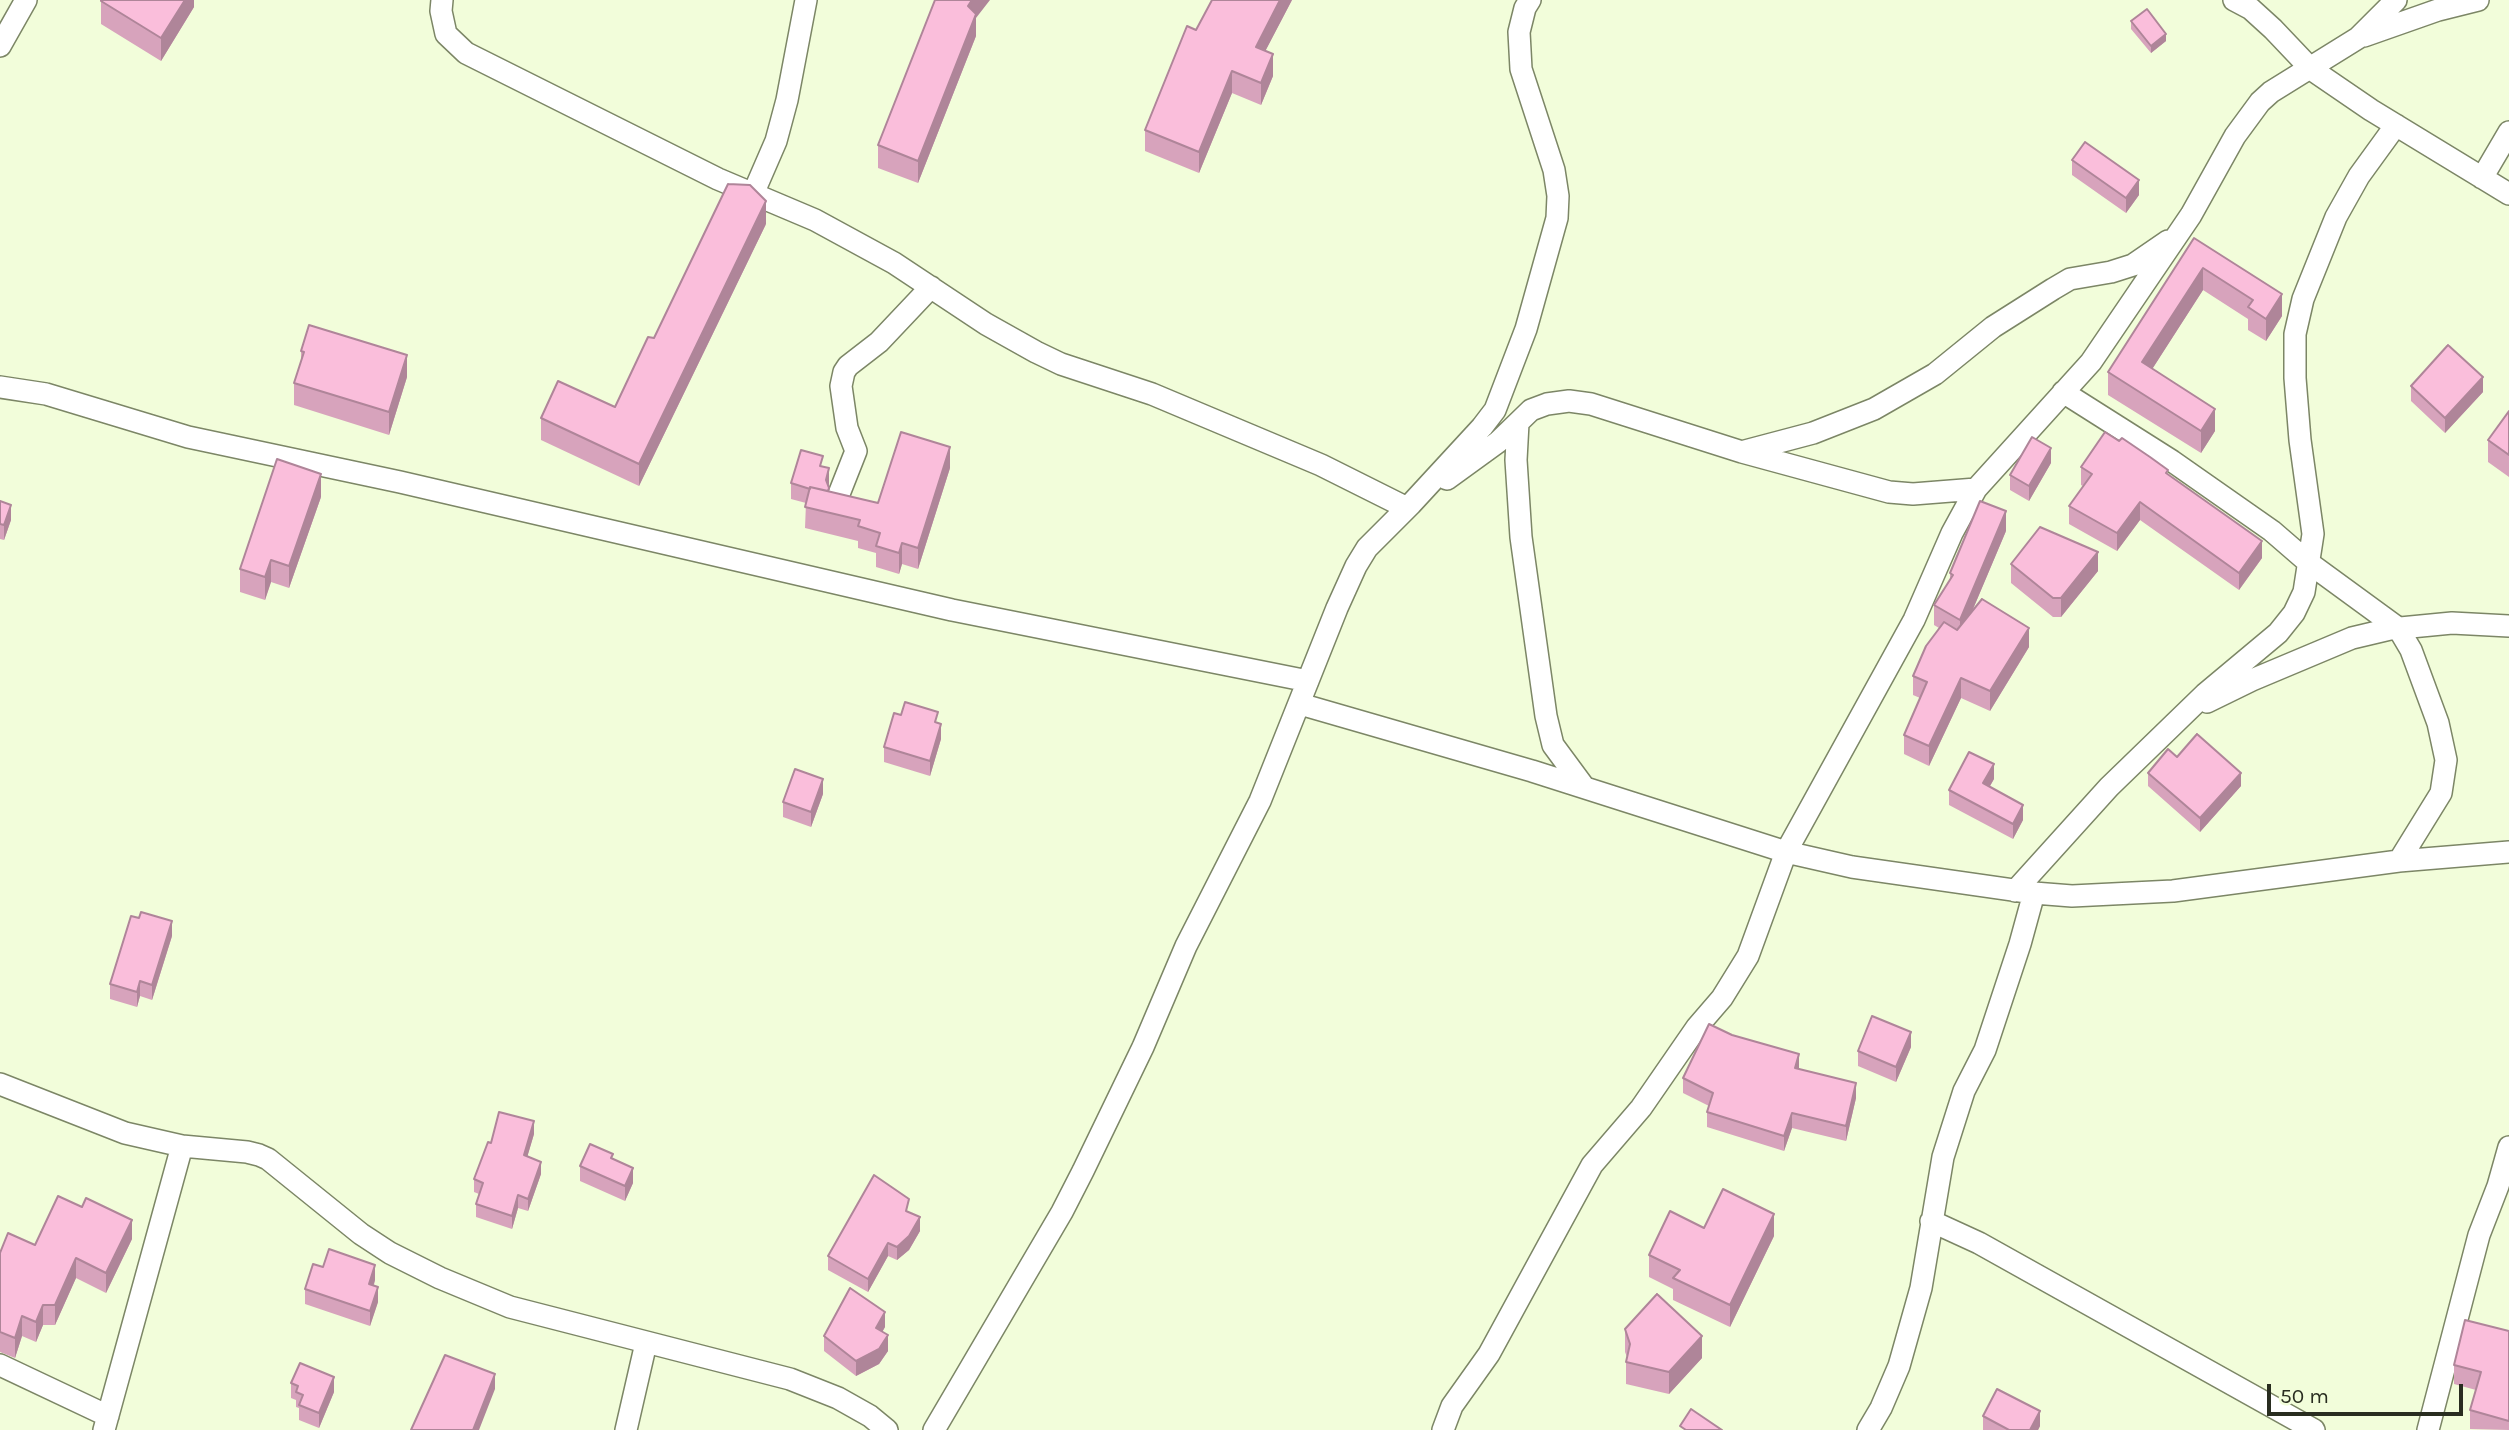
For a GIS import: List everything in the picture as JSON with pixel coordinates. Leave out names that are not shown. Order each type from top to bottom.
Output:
[{"type":"street","points":[[0,46],[26,0]]},
{"type":"street","points":[[442,0],[441,11],[446,34],[466,53],[718,179],[815,220],[894,263],[986,324],[1060,364],[1165,399],[1321,465],[1409,506]]},
{"type":"street","points":[[753,194],[776,141],[787,100],[806,0]]},
{"type":"street","points":[[934,1430],[1062,1212],[1143,1047],[1186,946],[1260,801],[1336,608],[1356,566],[1367,548],[1409,506],[1495,410],[1526,329],[1557,218],[1558,196],[1554,170],[1521,69],[1519,32],[1525,8],[1530,0]]},
{"type":"street","points":[[1443,1430],[1452,1406],[1489,1354],[1592,1165],[1641,1108],[1697,1027],[1722,998],[1748,956],[1786,852],[1914,620],[1952,533],[1976,489],[2091,362],[2178,234],[2235,136],[2260,102],[2271,92],[2358,38],[2396,0]]},
{"type":"street","points":[[2358,38],[2438,10],[2478,0]]},
{"type":"street","points":[[2244,3],[2311,69],[2509,194]]},
{"type":"street","points":[[1868,1430],[1881,1408],[1899,1366],[1921,1288],[1943,1157],[1964,1091],[1985,1050],[2020,944],[2025,892],[2109,787],[2184,714],[2278,633],[2294,613],[2304,592],[2313,534],[2300,440],[2295,334],[2303,299],[2336,217],[2359,176],[2396,125]]},
{"type":"street","points":[[2482,178],[2509,132]]},
{"type":"street","points":[[1742,452],[1813,433],[1874,408],[1935,374],[1993,327],[2070,279],[2133,265],[2178,234]]},
{"type":"street","points":[[839,494],[856,451],[847,428],[842,386],[844,372],[879,342],[931,288]]},
{"type":"street","points":[[0,387],[46,394],[188,437],[400,482],[952,610],[1308,681]]},
{"type":"street","points":[[2063,392],[2172,461],[2261,523],[2309,563],[2398,628],[2411,650],[2438,723],[2446,760],[2441,793],[2399,862]]},
{"type":"street","points":[[1409,506],[1498,442],[1531,410],[1547,404],[1569,401],[1591,404],[1742,452],[1889,492],[1913,495],[1976,489]]},
{"type":"street","points":[[1518,423],[1516,460],[1521,537],[1546,716],[1553,745],[1584,787]]},
{"type":"street","points":[[2184,714],[2252,680],[2352,638],[2398,628],[2452,623],[2509,626]]},
{"type":"street","points":[[1300,704],[1584,787],[1786,852],[1852,867],[2025,892],[2072,896],[2173,891],[2399,862],[2509,852]]},
{"type":"street","points":[[0,1084],[125,1133],[182,1146],[259,1155],[268,1159],[361,1234],[390,1253],[440,1278],[510,1307],[790,1380],[838,1398],[870,1416],[887,1430]]},
{"type":"street","points":[[0,1365],[106,1423],[182,1146]]},
{"type":"street","points":[[2428,1430],[2479,1235],[2498,1186],[2509,1147]]},
{"type":"street","points":[[1931,1220],[1979,1242],[2314,1430]]},
{"type":"street","points":[[626,1430],[646,1343]]},
{"type":"building","points":[[101,0],[185,0],[161,38]]},
{"type":"building","points":[[935,0],[972,0],[968,6],[976,14],[918,161],[878,145]]},
{"type":"building","points":[[1212,0],[1280,0],[1256,47],[1273,54],[1261,83],[1232,71],[1199,152],[1145,130],[1187,26],[1196,30]]},
{"type":"building","points":[[2147,9],[2166,34],[2151,46],[2131,21]]},
{"type":"building","points":[[2085,142],[2139,180],[2126,198],[2072,160]]},
{"type":"building","points":[[728,184],[750,185],[766,201],[639,464],[541,418],[558,381],[615,407],[648,337],[654,338]]},
{"type":"building","points":[[2194,238],[2282,294],[2266,319],[2248,307],[2253,300],[2203,268],[2142,362],[2215,409],[2201,431],[2108,372]]},
{"type":"building","points":[[309,325],[407,355],[389,412],[294,383]]},
{"type":"building","points":[[2448,345],[2483,377],[2445,418],[2411,386]]},
{"type":"building","points":[[2509,411],[2509,455],[2488,440]]},
{"type":"building","points":[[901,432],[950,447],[918,548],[902,543],[899,553],[876,546],[880,533],[858,526],[860,520],[805,507],[810,487],[878,503]]},
{"type":"building","points":[[2105,432],[2119,441],[2122,438],[2150,457],[2168,470],[2166,473],[2262,541],[2239,573],[2140,502],[2117,533],[2069,506],[2092,474],[2081,467]]},
{"type":"building","points":[[2032,437],[2051,448],[2029,486],[2010,475]]},
{"type":"building","points":[[801,450],[823,456],[820,466],[829,468],[826,480],[828,491],[791,483]]},
{"type":"building","points":[[277,459],[321,474],[289,566],[271,560],[265,577],[240,569]]},
{"type":"building","points":[[0,501],[11,505],[4,525],[0,524]]},
{"type":"building","points":[[1980,501],[2006,511],[1960,620],[1934,605],[1953,575],[1950,573]]},
{"type":"building","points":[[2040,527],[2098,552],[2061,598],[2053,598],[2011,564]]},
{"type":"building","points":[[1982,599],[2029,628],[1990,691],[1961,678],[1929,746],[1904,735],[1927,682],[1913,676],[1926,646],[1944,622],[1957,630]]},
{"type":"building","points":[[905,702],[938,712],[935,722],[941,724],[930,761],[884,747],[894,713],[901,715]]},
{"type":"building","points":[[2197,734],[2241,773],[2200,818],[2148,773],[2168,749],[2177,757]]},
{"type":"building","points":[[1969,752],[1994,764],[1983,783],[2023,805],[2013,824],[1949,790]]},
{"type":"building","points":[[795,769],[823,779],[811,812],[783,802]]},
{"type":"building","points":[[141,912],[172,921],[152,985],[140,981],[137,992],[110,984],[131,916],[139,918]]},
{"type":"building","points":[[1872,1016],[1911,1032],[1896,1067],[1858,1051]]},
{"type":"building","points":[[1709,1024],[1732,1035],[1799,1054],[1795,1068],[1856,1083],[1846,1126],[1792,1113],[1784,1136],[1707,1112],[1713,1093],[1683,1078]]},
{"type":"building","points":[[499,1112],[534,1121],[524,1155],[541,1162],[528,1199],[518,1195],[512,1216],[476,1204],[483,1183],[474,1179],[488,1142],[491,1143]]},
{"type":"building","points":[[590,1144],[613,1154],[611,1158],[633,1168],[625,1186],[580,1166]]},
{"type":"building","points":[[874,1175],[909,1199],[906,1211],[920,1217],[909,1236],[897,1247],[888,1243],[868,1279],[828,1256]]},
{"type":"building","points":[[1723,1189],[1774,1214],[1730,1305],[1673,1278],[1680,1270],[1649,1255],[1670,1211],[1704,1228]]},
{"type":"building","points":[[58,1196],[82,1207],[86,1198],[132,1220],[106,1273],[76,1258],[55,1305],[43,1305],[36,1322],[22,1316],[15,1338],[0,1332],[0,1253],[8,1233],[35,1245]]},
{"type":"building","points":[[329,1249],[375,1265],[369,1284],[378,1287],[370,1311],[305,1289],[313,1264],[323,1267]]},
{"type":"building","points":[[850,1288],[885,1312],[876,1328],[888,1335],[879,1349],[856,1361],[824,1336]]},
{"type":"building","points":[[1657,1294],[1702,1336],[1669,1372],[1626,1362],[1630,1344],[1625,1329]]},
{"type":"building","points":[[2465,1320],[2509,1331],[2509,1421],[2470,1410],[2481,1372],[2454,1365]]},
{"type":"building","points":[[445,1355],[495,1374],[473,1430],[411,1430]]},
{"type":"building","points":[[300,1363],[334,1377],[319,1413],[299,1405],[303,1395],[296,1392],[298,1386],[291,1383]]},
{"type":"building","points":[[1997,1389],[2040,1411],[2030,1430],[2009,1430],[1983,1416]]},
{"type":"building","points":[[1691,1409],[1722,1430],[1686,1430],[1680,1426]]}]
